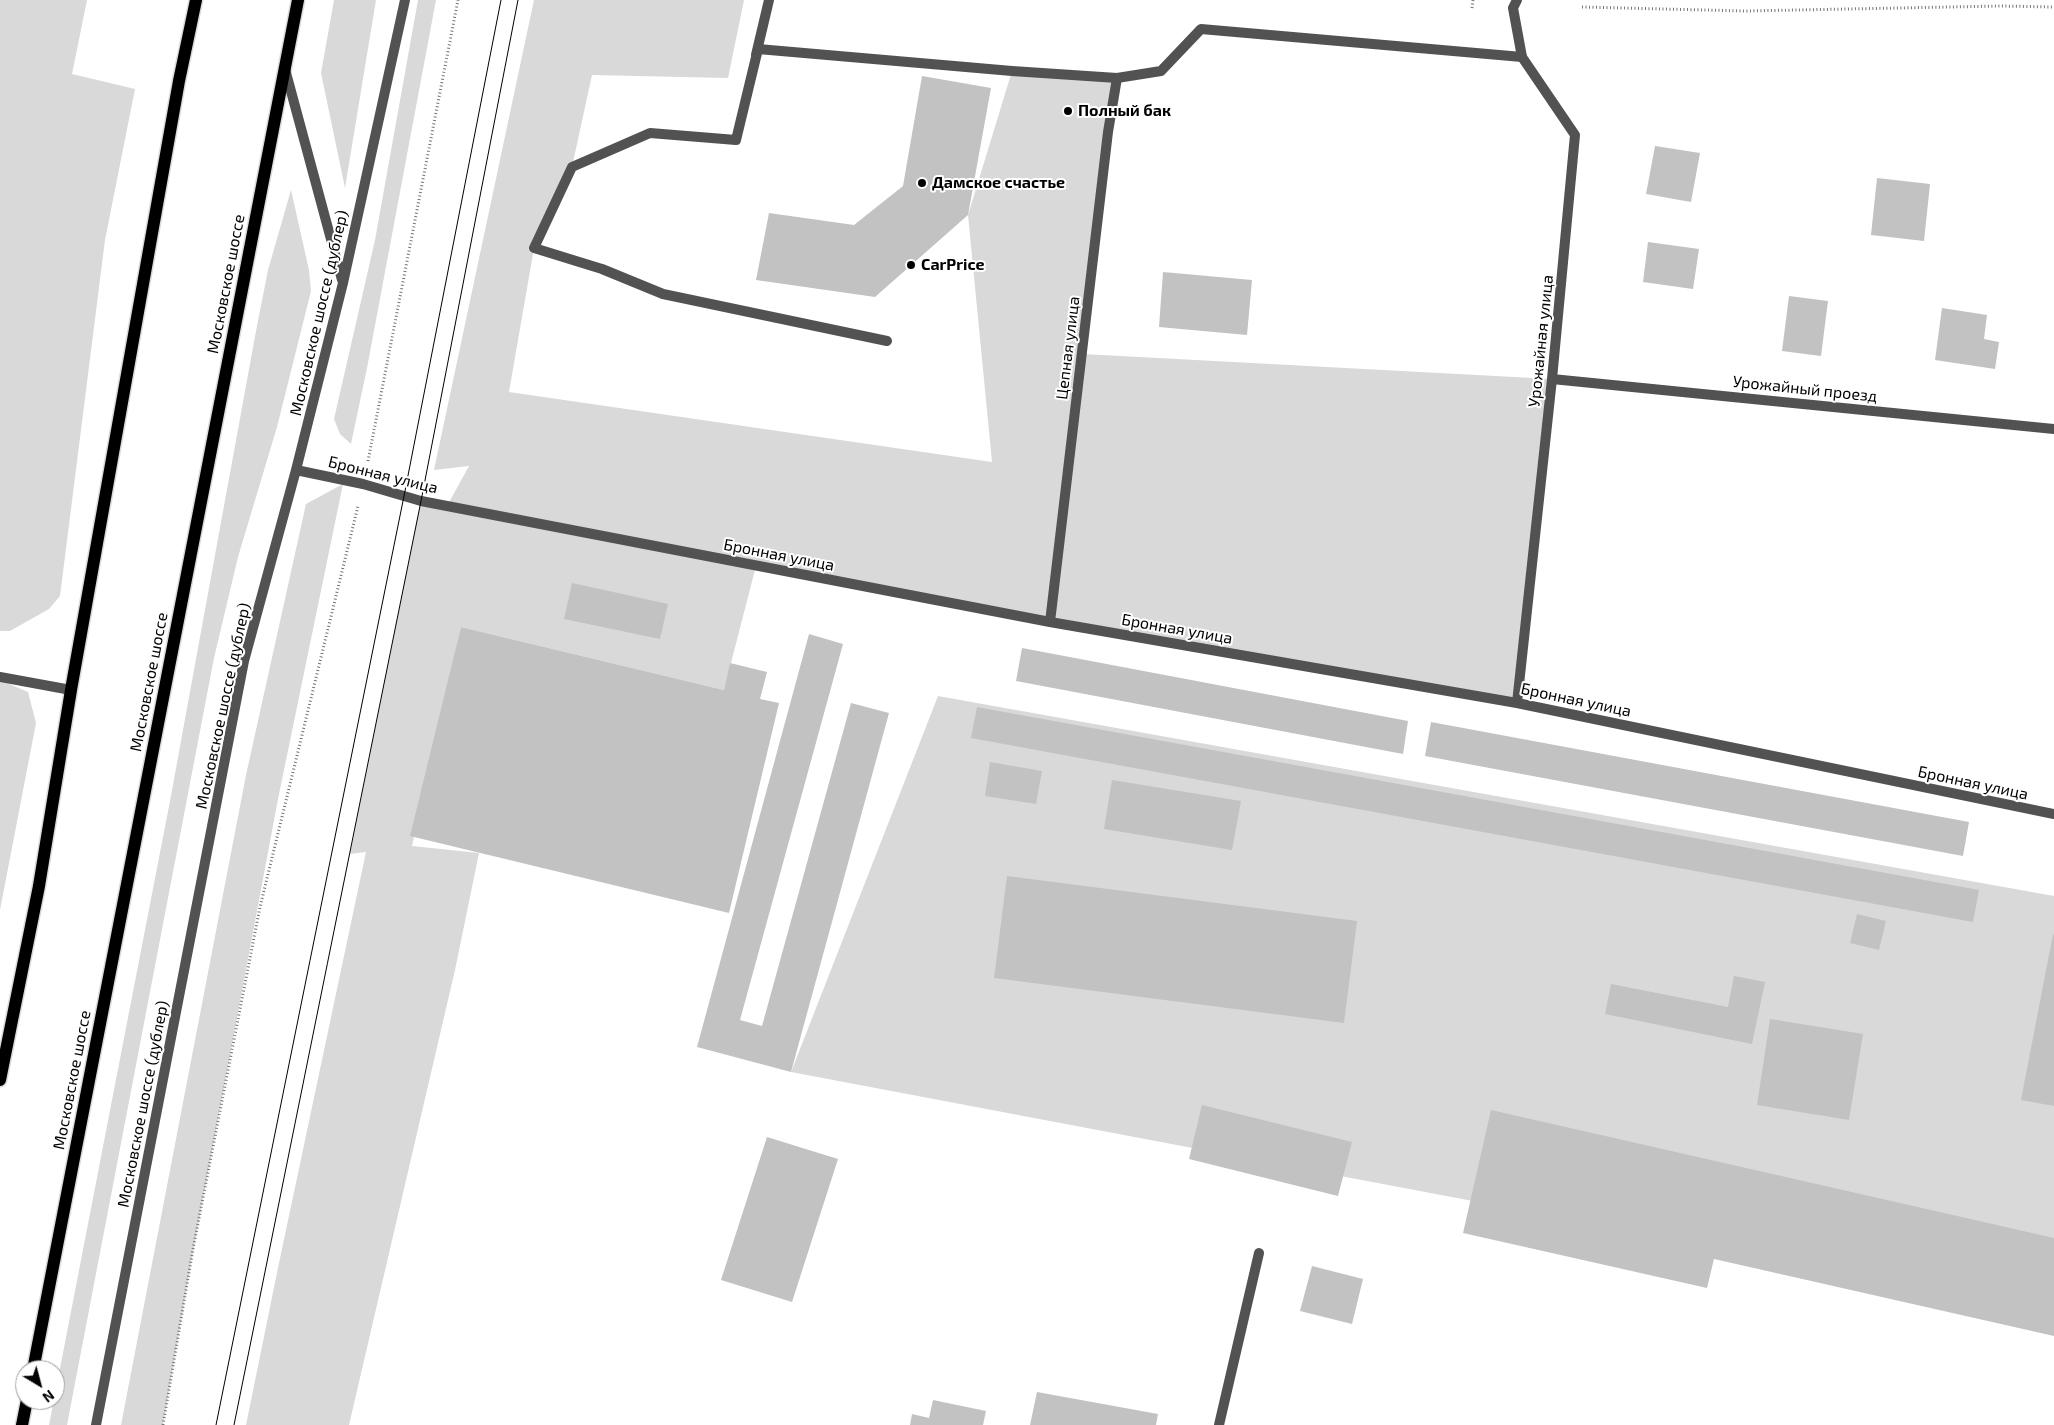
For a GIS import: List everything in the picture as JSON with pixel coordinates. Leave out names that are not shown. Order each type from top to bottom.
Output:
[{"type":"main road","points":[[0,1080],[39,886],[71,690],[179,81],[196,0]]},
{"type":"main road","name":"Московское шоссе","points":[[35,1360],[298,0]]},
{"type":"main road","points":[[22,1425],[25,1410]]},
{"type":"street","name":"Московское шоссе (дублер)","points":[[96,1425],[244,661],[296,470],[343,283],[405,0]]},
{"type":"street","points":[[769,0],[736,140],[650,133],[572,166],[534,248],[602,269],[663,294],[887,341]]},
{"type":"street","name":"Урожайная улица","points":[[1517,0],[1513,8],[1522,57],[1576,135],[1517,703]]},
{"type":"street","points":[[758,48],[955,67],[1117,78],[1161,71],[1201,29],[1522,57]]},
{"type":"street","points":[[285,66],[343,283]]},
{"type":"street","name":"Цепная улица","points":[[1050,622],[1108,132],[1117,78]]},
{"type":"street","name":"Урожайный проезд","points":[[1552,379],[2054,429]]},
{"type":"street","name":"Бронная улица","points":[[296,470],[363,484],[421,501],[1050,622],[1517,703],[2054,814]]},
{"type":"street","points":[[0,677],[71,690]]},
{"type":"street","points":[[1218,1425],[1259,1253]]},
{"type":"path","points":[[163,1425],[193,1249],[260,907],[363,484],[458,0]]},
{"type":"path","points":[[1472,8],[1473,0]]},
{"type":"path","points":[[1582,7],[1745,11],[2001,6],[2054,7]]},
{"type":"shaded area","points":[[0,0],[87,0],[72,74],[135,89],[105,240],[60,596],[49,609],[10,631],[0,631]]},
{"type":"shaded area","points":[[334,0],[376,0],[345,188],[321,73]]},
{"type":"shaded area","points":[[418,0],[436,0],[351,444],[340,434],[334,419],[375,240]]},
{"type":"shaded area","points":[[534,0],[744,0],[728,78],[592,75],[572,167],[534,248],[509,392],[992,462],[968,215],[1012,71],[1117,78],[1083,354],[1552,379],[1517,703],[756,566],[724,690],[461,627],[412,846],[479,853],[455,970],[349,1425],[246,1425],[366,852],[350,854],[421,501],[447,506],[469,466],[434,470]]},
{"type":"shaded area","points":[[291,190],[309,270],[311,291],[277,427],[238,557],[214,658],[67,1425],[49,1425],[52,1410],[65,1410],[65,1360],[62,1360],[170,801],[268,270]]},
{"type":"shaded area","points":[[343,484],[278,799],[191,1263],[163,1425],[121,1425],[246,775],[306,504]]},
{"type":"shaded area","points":[[0,680],[28,692],[36,723],[0,910]]},
{"type":"shaded area","points":[[938,696],[2054,896],[2054,1311],[791,1072]]},
{"type":"building","points":[[922,76],[991,88],[968,215],[875,297],[756,280],[769,213],[854,225],[903,186]]},
{"type":"building","points":[[1655,146],[1700,153],[1691,202],[1646,194]]},
{"type":"building","points":[[1877,178],[1930,184],[1924,241],[1871,235]]},
{"type":"building","points":[[1648,242],[1699,249],[1693,289],[1643,282]]},
{"type":"building","points":[[1163,272],[1252,280],[1247,335],[1159,327]]},
{"type":"building","points":[[1789,296],[1828,301],[1821,356],[1782,351]]},
{"type":"building","points":[[1942,308],[1987,315],[1984,339],[1999,342],[1995,369],[1935,360]]},
{"type":"building","points":[[572,583],[668,604],[660,639],[564,619]]},
{"type":"building","points":[[461,627],[724,690],[730,663],[767,672],[760,699],[779,703],[729,913],[410,836]]},
{"type":"building","points":[[809,634],[843,644],[740,1020],[762,1026],[851,703],[889,713],[791,1072],[697,1047]]},
{"type":"building","points":[[1022,648],[1408,721],[1403,754],[1016,681]]},
{"type":"building","points":[[977,707],[1979,890],[1973,922],[971,738]]},
{"type":"building","points":[[1431,722],[1969,822],[1963,856],[1425,756]]},
{"type":"building","points":[[990,762],[1042,771],[1036,804],[985,796]]},
{"type":"building","points":[[1112,780],[1241,801],[1232,850],[1104,829]]},
{"type":"building","points":[[1007,876],[1357,921],[1344,1023],[994,978]]},
{"type":"building","points":[[1857,914],[1886,921],[1879,950],[1850,943]]},
{"type":"building","points":[[2054,934],[2054,1106],[2021,1100]]},
{"type":"building","points":[[1734,976],[1765,982],[1752,1044],[1605,1014],[1611,984],[1728,1007]]},
{"type":"building","points":[[1770,1019],[1863,1034],[1849,1120],[1757,1105]]},
{"type":"building","points":[[1202,1105],[1352,1142],[1338,1196],[1189,1159]]},
{"type":"building","points":[[1491,1110],[2054,1238],[2054,1336],[1714,1259],[1707,1288],[1463,1233]]},
{"type":"building","points":[[767,1137],[838,1159],[792,1302],[721,1280]]},
{"type":"building","points":[[1312,1266],[1363,1279],[1352,1324],[1300,1311]]},
{"type":"building","points":[[1037,1392],[1158,1414],[1156,1425],[1030,1425]]},
{"type":"building","points":[[933,1400],[986,1411],[983,1425],[910,1425],[912,1414],[929,1418]]},
{"type":"tram line","points":[[216,1425],[404,496],[501,0]]},
{"type":"tram line","points":[[234,1425],[421,501],[518,0]]},
{"type":"place","name":"Полный бак","points":[[1068,111]]},
{"type":"place","name":"Дамское счастье","points":[[922,183]]},
{"type":"place","name":"CarPrice","points":[[911,265]]}]
